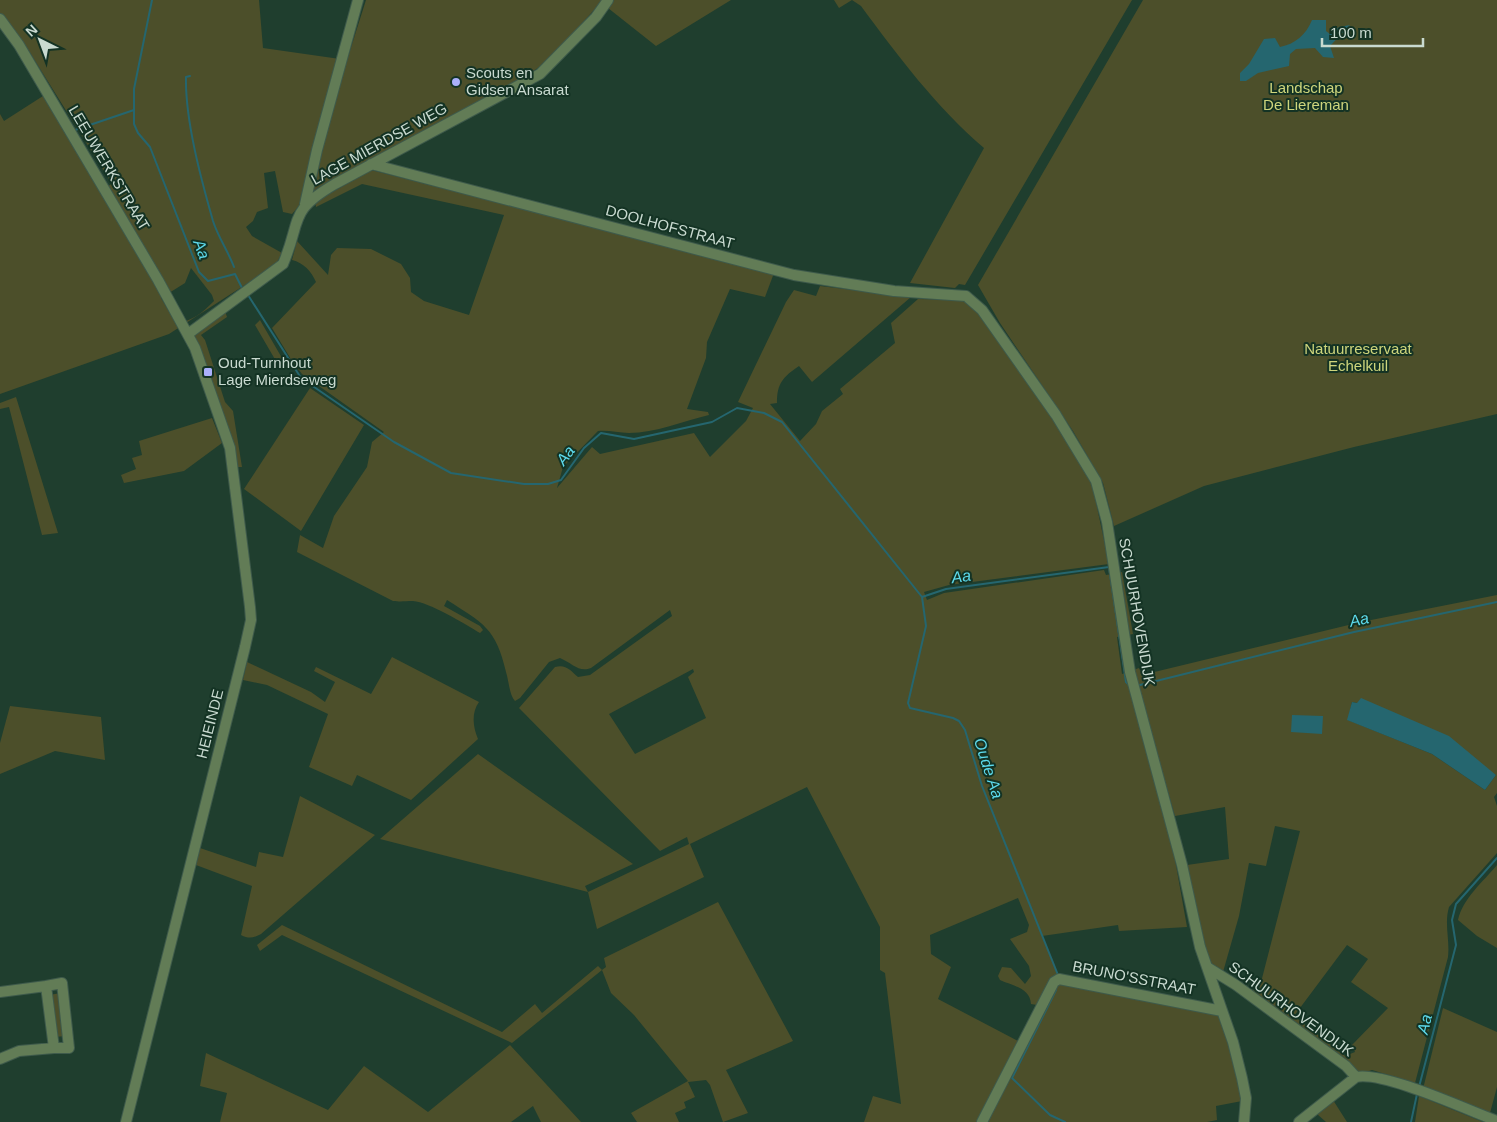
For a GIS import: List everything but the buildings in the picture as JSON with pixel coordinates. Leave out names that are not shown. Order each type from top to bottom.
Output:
[{"type":"street","points":[[305,204],[319,141],[358,0]]},
{"type":"street","name":"LAGE MIERDSE WEG","points":[[188,334],[283,264],[289,249],[296,219],[305,204],[319,193],[371,164],[540,74],[596,17],[608,0]]},
{"type":"street","name":"LEEUWERKSTRAAT","points":[[0,19],[19,45],[188,334]]},
{"type":"street","name":"DOOLHOFSTRAAT","points":[[371,164],[794,276],[894,291],[966,296]]},
{"type":"street","name":"SCHUURHOVENDIJK","points":[[966,296],[982,310],[1056,415],[1096,481],[1107,522],[1130,672],[1207,967],[1222,1011]]},
{"type":"street","name":"HEIEINDE","points":[[126,1122],[251,620],[230,448],[195,348],[188,334]]},
{"type":"street","name":"SCHUURHOVENDIJK","points":[[1207,967],[1236,985],[1346,1066],[1356,1077]]},
{"type":"street","name":"BRUNO'SSTRAAT","points":[[982,1122],[1054,982],[1059,979],[1222,1011]]},
{"type":"street","points":[[0,992],[62,983],[70,1048],[19,1051],[0,1059]]},
{"type":"street","points":[[46,986],[54,1048]]},
{"type":"street","points":[[1222,1011],[1246,1098],[1244,1122]]},
{"type":"street","points":[[1299,1122],[1356,1077],[1373,1076],[1412,1088],[1497,1121]]},
{"type":"green space","points":[[0,0],[259,0],[263,48],[347,60],[366,0],[603,0],[547,62],[527,75],[311,192],[292,214],[283,212],[275,171],[264,173],[268,208],[257,212],[253,221],[246,227],[252,236],[282,253],[276,264],[265,272],[169,334],[0,394],[0,114],[4,121],[43,96],[99,190],[112,184],[27,48],[0,13]],"holes":[[[191,268],[212,295],[214,301],[201,313],[176,323],[161,298],[185,283]]]},
{"type":"green space","points":[[614,0],[731,0],[656,46],[608,8]]},
{"type":"green space","points":[[834,0],[852,0],[839,8]]},
{"type":"green space","points":[[852,0],[1132,0],[965,285],[959,284],[955,288],[910,283],[984,148],[950,116],[904,62],[861,6]]},
{"type":"green space","points":[[1143,0],[1497,0],[1497,414],[1354,447],[1204,486],[1114,526],[1103,483],[1073,431],[1000,323],[978,285]]},
{"type":"green space","points":[[371,170],[774,273],[765,297],[730,289],[707,342],[706,358],[687,409],[708,412],[709,415],[649,431],[629,433],[598,431],[563,467],[557,488],[592,447],[600,454],[694,433],[710,457],[746,421],[753,408],[738,402],[786,302],[794,290],[816,296],[820,286],[911,297],[812,382],[799,366],[782,381],[778,390],[777,403],[770,404],[800,441],[816,424],[822,411],[843,394],[840,389],[895,343],[891,323],[918,299],[962,300],[976,310],[1043,404],[1085,469],[1093,488],[1109,564],[949,585],[924,592],[927,600],[944,593],[1104,570],[1106,575],[1122,572],[1133,634],[1117,637],[1122,674],[1139,668],[1142,675],[1361,622],[1497,595],[1497,793],[1494,797],[1497,806],[1497,853],[1449,907],[1447,920],[1448,957],[1415,1083],[1372,1070],[1360,1074],[1252,993],[1255,987],[1259,990],[1300,831],[1275,826],[1266,866],[1249,863],[1239,916],[1223,972],[1212,964],[1202,943],[1187,865],[1229,859],[1225,807],[1175,816],[1155,747],[1187,927],[1119,931],[1118,925],[1042,936],[1058,975],[1050,978],[1037,1005],[1031,1004],[1028,994],[1024,991],[1000,980],[998,976],[1002,967],[1011,968],[1025,984],[1031,976],[1029,966],[1010,939],[1027,932],[1029,925],[1018,898],[930,935],[931,954],[951,967],[938,999],[1018,1041],[977,1122],[864,1122],[873,1096],[901,1104],[885,973],[880,970],[880,927],[807,787],[690,844],[704,877],[597,929],[588,892],[689,844],[687,837],[660,851],[519,708],[555,667],[565,667],[578,677],[590,675],[672,616],[670,610],[591,668],[579,668],[560,658],[549,662],[520,698],[515,701],[510,691],[498,645],[479,621],[447,600],[444,606],[480,626],[483,630],[480,633],[447,614],[420,602],[393,601],[297,552],[300,535],[323,548],[334,516],[367,467],[372,442],[384,432],[302,374],[272,328],[316,282],[307,268],[292,260],[297,241],[328,275],[331,255],[337,248],[371,249],[401,264],[410,278],[411,292],[424,301],[469,315],[504,215],[362,184],[316,207],[315,202]],"holes":[[[693,669],[694,672],[688,677],[706,718],[635,754],[609,714]],[[1352,702],[1357,703],[1496,775],[1485,790],[1432,754],[1348,720]],[[1347,945],[1368,959],[1351,982],[1388,1008],[1352,1045],[1355,1052],[1345,1056],[1294,1016]]]},
{"type":"green space","points":[[225,311],[227,317],[201,335],[205,340],[225,402],[233,411],[242,467],[238,467],[191,335]]},
{"type":"green space","points":[[260,320],[286,365],[280,368],[255,325]]},
{"type":"green space","points":[[310,388],[364,425],[301,531],[244,489]]},
{"type":"green space","points":[[16,397],[58,533],[42,535],[9,407],[0,409],[0,403]]},
{"type":"green space","points":[[212,418],[222,443],[184,471],[124,483],[121,475],[136,469],[132,458],[142,455],[139,441]]},
{"type":"green space","points":[[392,657],[479,702],[476,706],[474,720],[478,739],[411,800],[357,775],[352,786],[309,767],[328,714],[267,685],[243,680],[247,662],[311,692],[325,702],[335,682],[314,671],[316,667],[371,694]]},
{"type":"green space","points":[[10,706],[101,717],[105,760],[55,751],[0,774],[0,743]]},
{"type":"green space","points":[[478,754],[633,864],[585,886],[588,892],[380,839]]},
{"type":"green space","points":[[300,796],[375,835],[261,934],[251,938],[241,935],[252,886],[196,865],[200,848],[256,867],[259,852],[283,857]]},
{"type":"green space","points":[[1497,865],[1497,948],[1477,936],[1458,920],[1469,897]]},
{"type":"green space","points":[[718,902],[793,1041],[726,1070],[748,1113],[723,1122],[710,1085],[706,1080],[688,1082],[695,1097],[684,1102],[686,1108],[675,1113],[679,1122],[637,1122],[631,1113],[688,1081],[634,1015],[611,993],[602,970],[606,967],[604,958]]},
{"type":"green space","points":[[282,925],[502,1032],[535,1004],[542,1013],[598,966],[602,970],[512,1043],[282,935],[260,951],[257,945]]},
{"type":"green space","points":[[1059,983],[1218,1015],[1238,1070],[1242,1101],[1216,1106],[1217,1120],[1207,1122],[985,1122],[1007,1079],[1012,1078]]},
{"type":"green space","points":[[61,993],[65,1036],[55,1037],[49,995]]},
{"type":"green space","points":[[1443,1008],[1497,1032],[1497,1087],[1490,1113],[1423,1089]]},
{"type":"green space","points":[[510,1045],[581,1122],[541,1122],[533,1106],[511,1122],[220,1122],[227,1093],[200,1086],[206,1053],[328,1110],[364,1066],[428,1112]]},
{"type":"green space","points":[[1419,1096],[1483,1122],[1415,1122]]},
{"type":"green space","points":[[1333,1100],[1347,1122],[1326,1122],[1317,1114]]},
{"type":"water","points":[[1312,20],[1326,20],[1326,31],[1330,34],[1339,27],[1350,25],[1330,46],[1334,58],[1323,57],[1315,48],[1296,49],[1290,54],[1289,66],[1258,73],[1246,81],[1240,81],[1240,73],[1249,64],[1264,39],[1275,38],[1280,47],[1290,44],[1303,34]]},
{"type":"water","points":[[1361,698],[1449,736],[1496,775],[1485,790],[1432,754],[1347,720],[1352,702],[1357,703]]},
{"type":"water","points":[[1292,715],[1323,716],[1322,734],[1291,732]]},
{"type":"waterway","name":"Aa","points":[[152,0],[134,89],[134,124],[138,133],[150,147],[199,272],[208,281],[235,274],[243,290]]},
{"type":"waterway","points":[[190,76],[186,77],[186,94],[199,168],[215,227],[234,267]]},
{"type":"waterway","points":[[75,130],[134,110]]},
{"type":"waterway","name":"Aa","points":[[248,295],[301,378],[394,442],[451,473],[524,484],[548,484],[561,480],[584,448],[601,433],[634,439],[712,422],[737,408],[764,413],[782,422],[922,597],[946,589],[1109,567],[1126,682],[1129,685]]},
{"type":"waterway","name":"Oude Aa","points":[[922,597],[926,626],[908,703],[910,708],[953,718],[959,721],[965,730],[982,786],[1058,975]]},
{"type":"waterway","name":"Aa","points":[[1140,685],[1354,632],[1497,602]]},
{"type":"waterway","name":"Aa","points":[[1419,1087],[1456,945],[1452,920],[1456,904],[1497,858]]},
{"type":"waterway","name":"Oude Aa","points":[[1056,990],[1012,1078],[1050,1115],[1065,1122]]},
{"type":"waterway","name":"Aa","points":[[1411,1122],[1417,1094]]},
{"type":"place","name":"Scouts en Gidsen Ansarat","points":[[456,82]]},
{"type":"place","name":"Oud-Turnhout Lage Mierdseweg","points":[[208,372]]},
{"type":"park label","name":"Landschap De Liereman","points":[[1306,96]]},
{"type":"park label","name":"Natuurreservaat Echelkuil","points":[[1358,358]]}]
